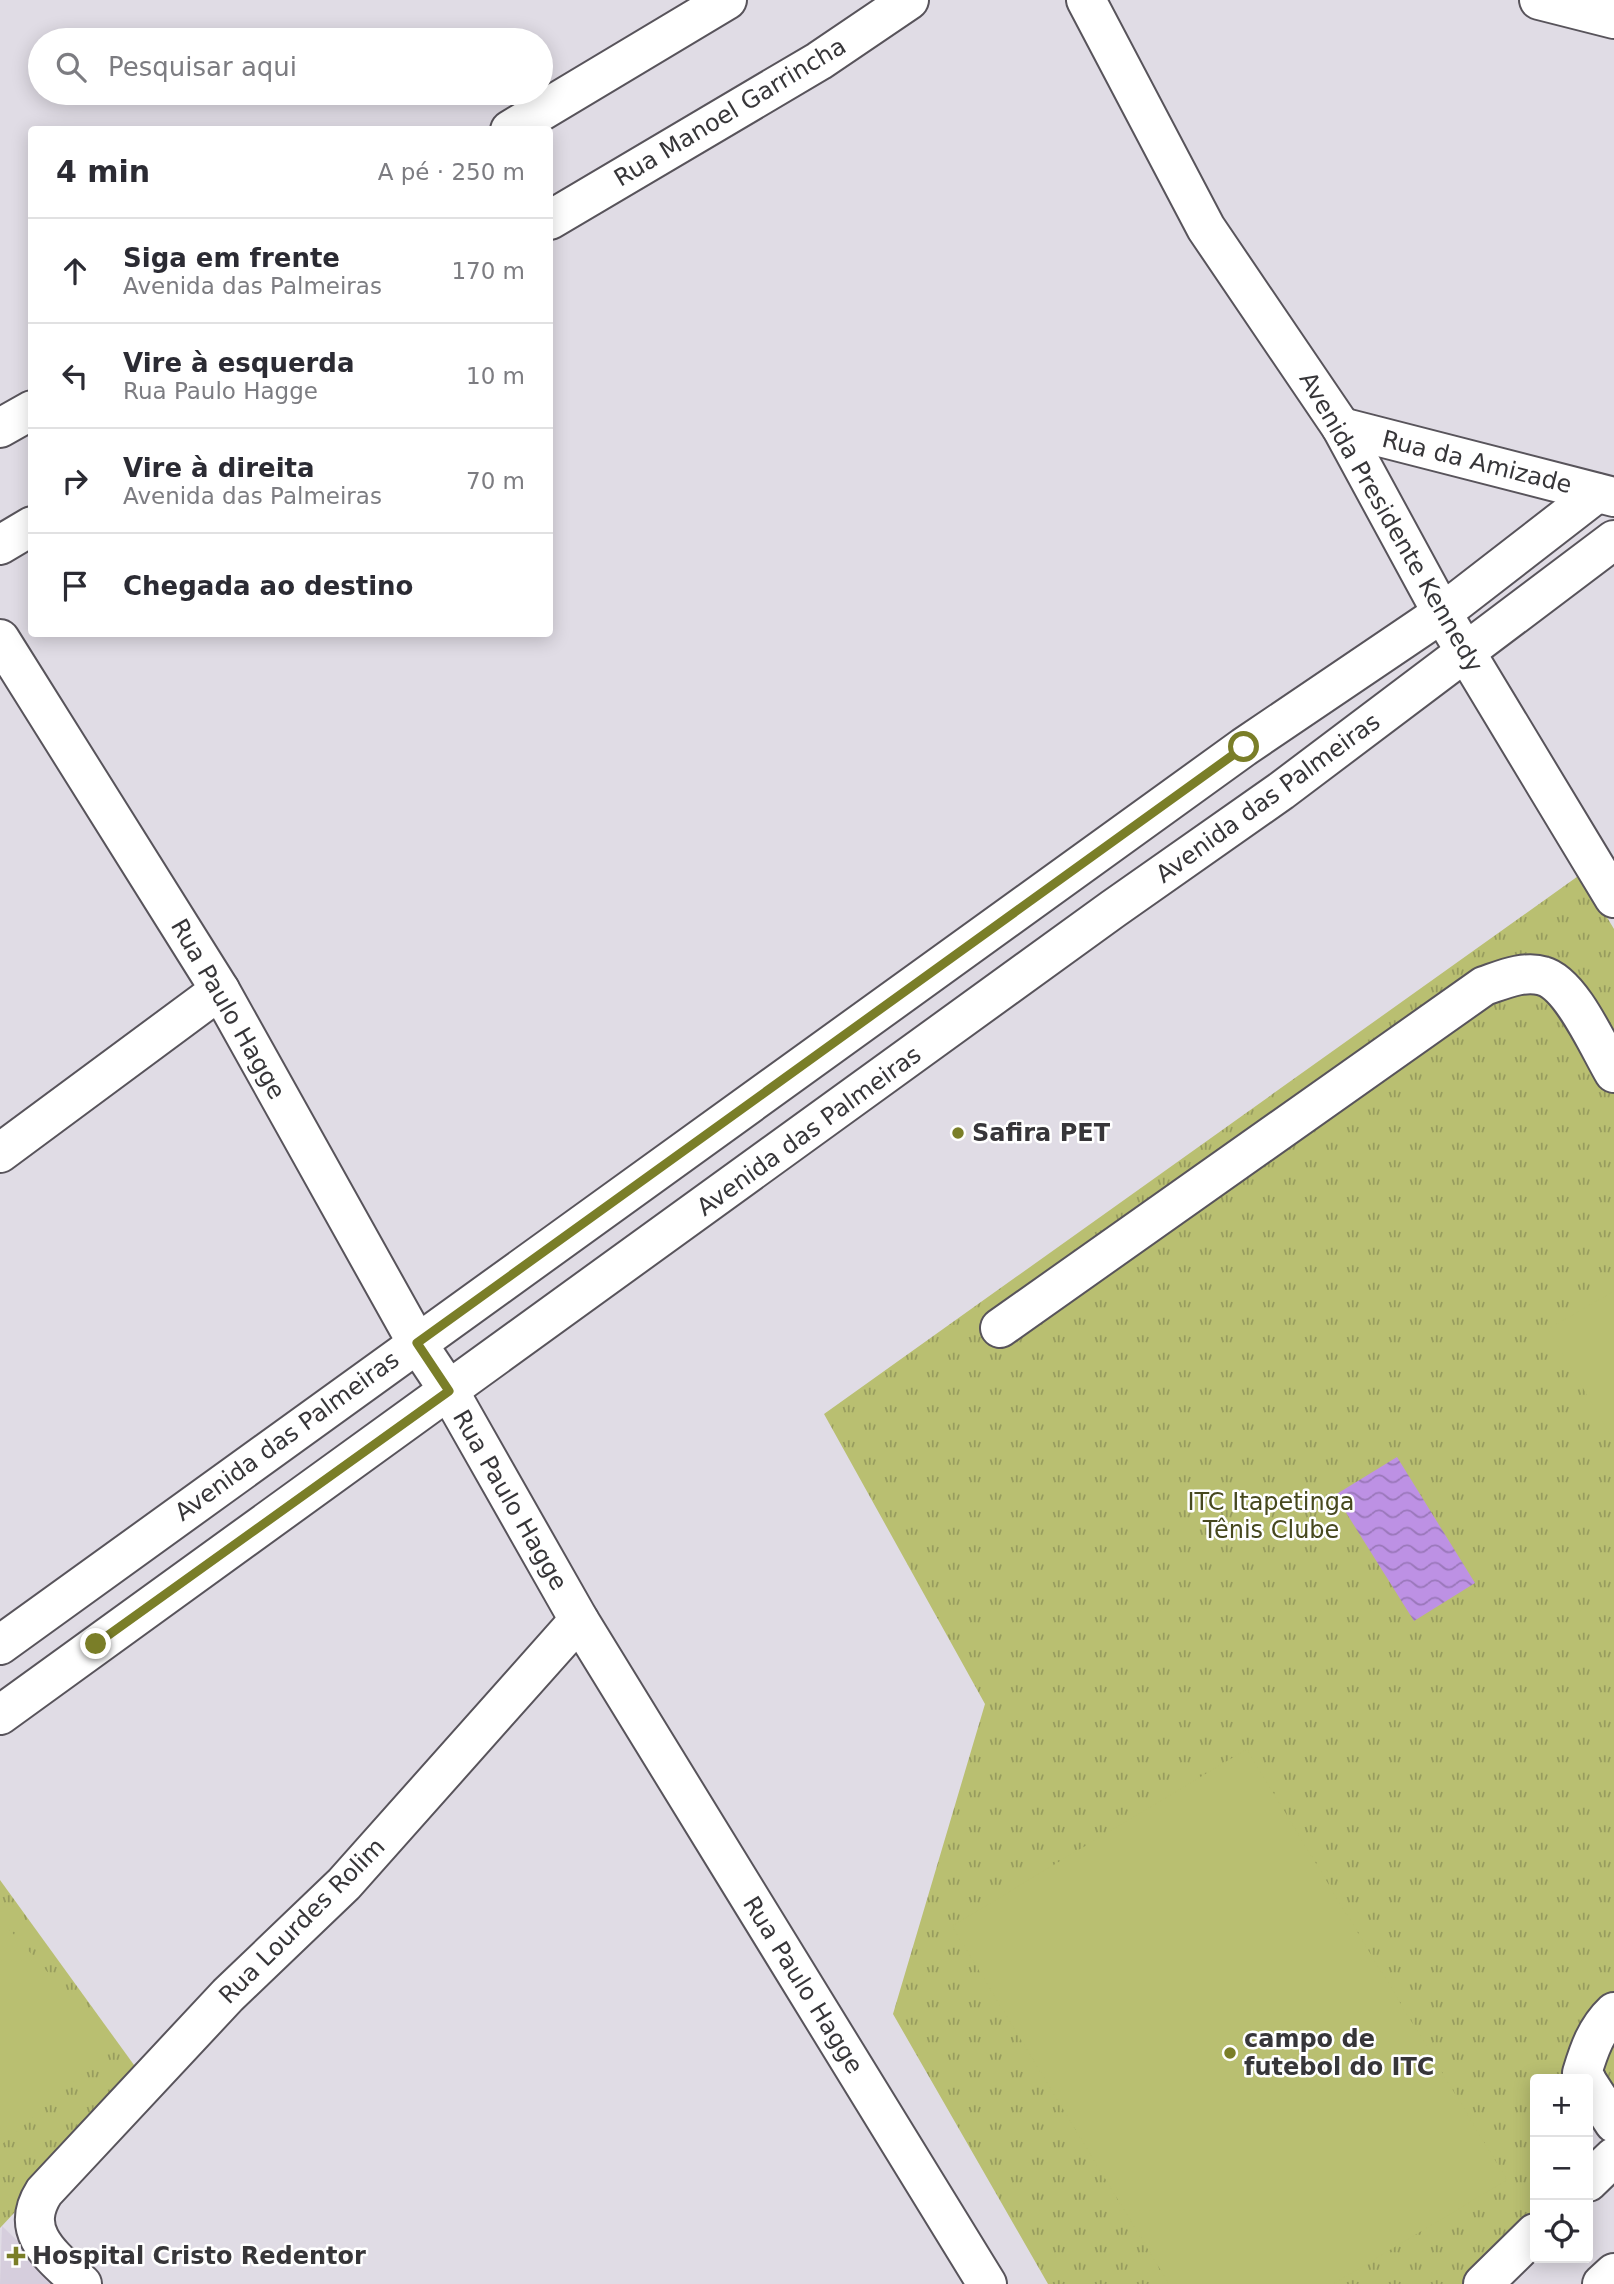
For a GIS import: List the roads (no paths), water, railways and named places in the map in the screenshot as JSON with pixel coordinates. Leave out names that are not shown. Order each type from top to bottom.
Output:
[{"type":"street","points":[[553,105],[727,0]]},
{"type":"street","points":[[692,23],[755,0]]},
{"type":"street","name":"Rua Manoel Garrincha","points":[[553,218],[819,61],[909,0]]},
{"type":"street","name":"Avenida Presidente Kennedy","points":[[1086,0],[1206,228],[1341,427],[1442,613],[1614,898]]},
{"type":"street","points":[[1539,0],[1614,19]]},
{"type":"street","points":[[517,126],[553,105]]},
{"type":"street","points":[[0,428],[28,412]]},
{"type":"street","name":"Rua da Amizade","points":[[1341,427],[1605,495]]},
{"type":"street","name":"Avenida das Palmeiras","points":[[0,1645],[1244,747],[1442,613],[1605,495]]},
{"type":"street","points":[[0,545],[28,528]]},
{"type":"street","name":"Avenida das Palmeiras","points":[[0,1715],[1468,653],[1614,540]]},
{"type":"street","name":"Rua Paulo Hagge","points":[[0,639],[220,990],[417,1343],[449,1391],[579,1620],[987,2284]]},
{"type":"street","points":[[1000,1328],[1484,986],[1524,974],[1545,976],[1569,995],[1614,1073]]},
{"type":"street","points":[[0,1153],[220,990]]},
{"type":"street","name":"Rua Lourdes Rolim","points":[[82,2284],[41,2241],[34,2224],[34,2207],[44,2192],[228,1995],[344,1884],[579,1620]]},
{"type":"street","points":[[1583,2074],[1591,2045],[1604,2021],[1614,2012]]},
{"type":"street","points":[[1593,2090],[1614,2123]]},
{"type":"street","points":[[1593,2177],[1614,2157]]},
{"type":"street","points":[[1483,2284],[1530,2238]]},
{"type":"street","points":[[1602,2284],[1614,2273]]},
{"type":"water","points":[[1397,1457],[1475,1583],[1414,1621],[1335,1495]]},
{"type":"place","name":"Safira PET","points":[[958,1133]]},
{"type":"place","name":"campo de futebol do ITC","points":[[1230,2053]]},
{"type":"place","name":"Hospital Cristo Redentor","points":[[16,2256]]},
{"type":"park label","name":"ITC Itapetinga Tênis Clube","points":[[1271,1516]]}]
